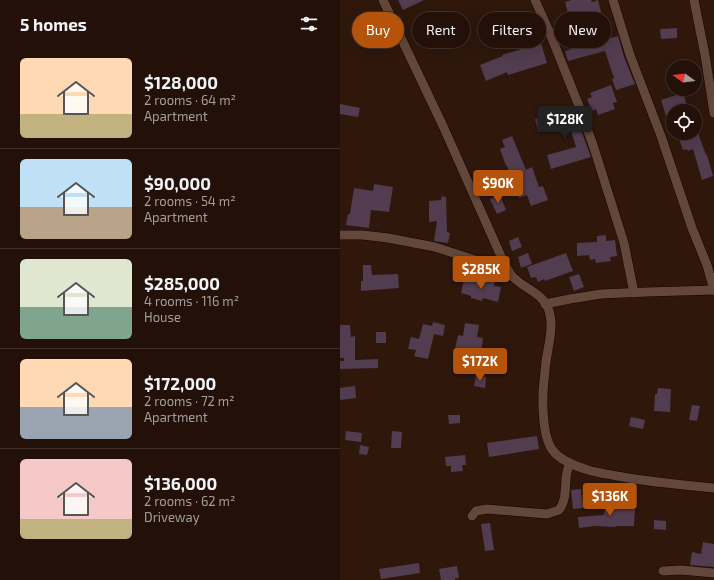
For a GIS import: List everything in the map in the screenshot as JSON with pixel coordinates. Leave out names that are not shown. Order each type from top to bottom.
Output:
[{"type":"street","points":[[384,0],[511,275],[537,295],[548,309],[551,321],[550,337],[543,387],[546,431],[550,447],[556,454],[570,463],[589,471],[635,479],[714,488]]},
{"type":"street","points":[[535,0],[579,106],[594,148],[624,243],[634,293]]},
{"type":"street","points":[[545,304],[570,298],[601,294],[714,290],[707,265],[687,216],[661,136],[630,55],[613,0]]},
{"type":"street","points":[[694,0],[714,113]]},
{"type":"street","points":[[340,235],[363,235],[388,238],[435,247],[475,260],[511,275]]},
{"type":"street","points":[[472,516],[476,511],[487,509],[547,514],[560,510],[565,495],[566,478],[570,463]]},
{"type":"street","points":[[664,571],[680,570],[714,573]]},
{"type":"building","points":[[398,0],[424,0],[403,10]]},
{"type":"building","points":[[572,0],[591,0],[592,2],[598,0],[601,12],[568,12],[565,2]]},
{"type":"building","points":[[677,28],[677,38],[661,39],[660,29]]},
{"type":"building","points":[[618,36],[624,57],[635,84],[616,90],[612,79],[614,78],[605,51],[568,61],[565,51],[576,48],[611,48],[611,38]]},
{"type":"building","points":[[525,48],[542,48],[547,63],[508,75],[507,72],[486,81],[480,65],[503,56],[502,55]]},
{"type":"building","points":[[611,85],[617,102],[613,103],[615,109],[598,115],[596,109],[592,111],[587,99],[592,97],[590,93]]},
{"type":"building","points":[[674,96],[684,96],[686,104],[666,104],[666,116],[661,100]]},
{"type":"building","points":[[340,104],[360,108],[358,117],[340,114]]},
{"type":"building","points":[[561,113],[562,118],[575,114],[591,157],[551,169],[547,155],[576,147],[569,124],[538,132],[535,119]]},
{"type":"building","points":[[512,136],[526,170],[532,167],[539,187],[543,186],[548,200],[531,206],[527,195],[519,198],[500,149],[505,147],[502,140]]},
{"type":"building","points":[[679,140],[701,140],[713,176],[702,180],[693,149],[688,151],[687,149],[683,150]]},
{"type":"building","points":[[374,184],[393,187],[389,212],[371,210],[369,228],[346,225],[348,214],[350,214],[354,188],[373,191]]},
{"type":"building","points":[[500,195],[506,210],[497,214],[490,199]]},
{"type":"building","points":[[442,196],[446,197],[447,232],[450,233],[448,243],[434,241],[437,221],[429,222],[429,201],[441,200]]},
{"type":"building","points":[[606,235],[606,241],[615,240],[617,256],[610,257],[611,261],[596,263],[595,259],[590,260],[589,255],[577,256],[577,243],[597,242],[597,236]]},
{"type":"building","points":[[518,237],[522,247],[512,251],[509,241]]},
{"type":"building","points":[[528,253],[532,264],[521,268],[518,257]]},
{"type":"building","points":[[566,253],[573,271],[545,281],[544,279],[538,282],[536,277],[531,278],[527,267]]},
{"type":"building","points":[[363,265],[371,265],[372,275],[398,274],[399,288],[361,291],[361,281],[363,281]]},
{"type":"building","points":[[579,274],[584,287],[574,291],[569,277]]},
{"type":"building","points":[[464,279],[483,283],[484,279],[495,281],[494,286],[501,287],[498,302],[483,298],[482,301],[461,293]]},
{"type":"building","points":[[433,322],[445,325],[443,336],[434,334],[428,359],[414,356],[416,350],[408,349],[411,337],[419,339],[423,324],[432,326]]},
{"type":"building","points":[[465,323],[479,325],[477,337],[483,338],[481,353],[477,353],[475,364],[459,362],[461,350],[455,349],[458,335],[463,336]]},
{"type":"building","points":[[340,325],[350,325],[351,337],[355,336],[355,360],[378,359],[378,368],[340,369],[340,361],[344,361],[344,358],[340,358]]},
{"type":"building","points":[[376,332],[386,332],[386,343],[376,343]]},
{"type":"building","points":[[476,376],[486,377],[485,388],[474,386]]},
{"type":"building","points":[[355,386],[356,398],[340,400],[340,388]]},
{"type":"building","points":[[658,388],[671,389],[670,412],[654,411],[655,394],[657,394]]},
{"type":"building","points":[[692,405],[700,406],[697,421],[689,420]]},
{"type":"building","points":[[448,415],[460,415],[460,423],[449,424]]},
{"type":"building","points":[[631,417],[645,420],[643,429],[629,426]]},
{"type":"building","points":[[346,431],[362,433],[361,442],[345,440]]},
{"type":"building","points":[[392,431],[402,432],[401,448],[391,448]]},
{"type":"building","points":[[537,436],[539,449],[489,457],[487,443]]},
{"type":"building","points":[[360,445],[369,447],[367,455],[359,454]]},
{"type":"building","points":[[465,455],[466,465],[462,465],[463,471],[451,472],[451,466],[446,466],[445,457]]},
{"type":"building","points":[[581,489],[583,508],[573,509],[571,490]]},
{"type":"building","points":[[605,501],[618,501],[617,507],[635,508],[634,526],[594,526],[579,528],[578,517],[604,515]]},
{"type":"building","points":[[654,520],[666,521],[666,530],[654,529]]},
{"type":"building","points":[[490,523],[494,550],[485,551],[481,524]]},
{"type":"building","points":[[703,542],[714,544],[714,567],[690,565],[692,552],[701,554]]},
{"type":"building","points":[[419,563],[420,573],[381,579],[379,569]]},
{"type":"building","points":[[457,566],[459,578],[455,578],[455,580],[441,580],[439,569]]}]
